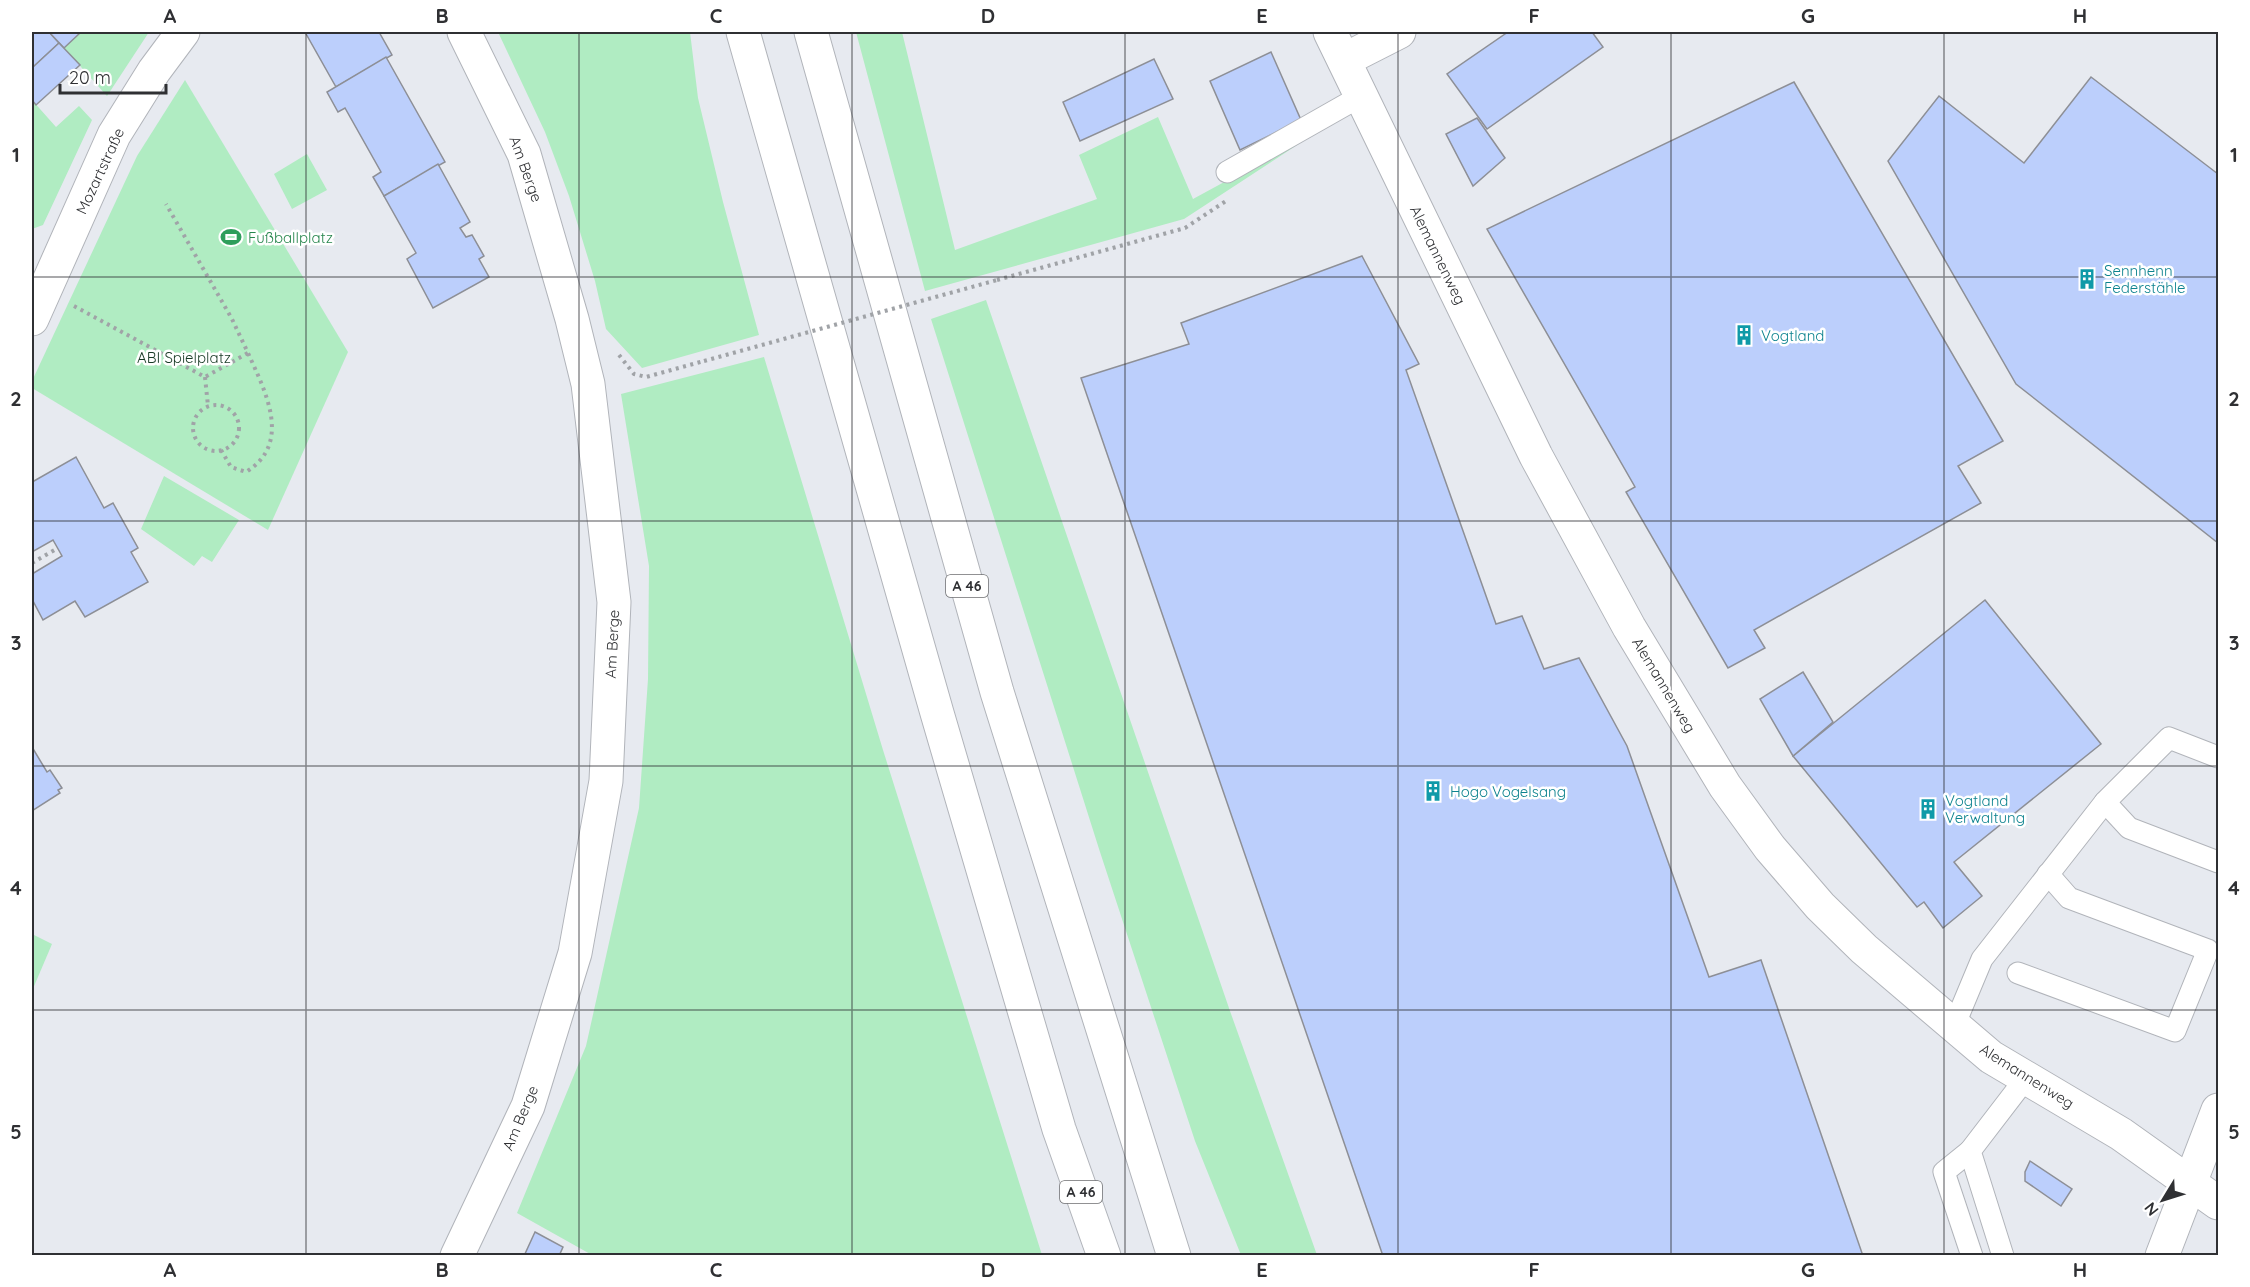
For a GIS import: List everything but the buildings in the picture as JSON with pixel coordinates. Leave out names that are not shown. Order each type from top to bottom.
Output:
[{"type":"main road","name":"Mozartstraße","points":[[32,319],[42,280],[114,135],[154,71],[183,32]]},
{"type":"main road","name":"Am Berge","points":[[457,1256],[528,1106],[575,953],[606,781],[614,602],[588,384],[573,319],[525,154],[464,32]]},
{"type":"main road","name":"A 46","points":[[743,32],[1059,1129],[1104,1256]]},
{"type":"main road","name":"A 46","points":[[811,32],[997,692],[1174,1256]]},
{"type":"main road","points":[[1337,46],[1399,32]]},
{"type":"main road","name":"Alemannenweg","points":[[1337,46],[1536,456],[1629,627],[1725,786],[1770,848],[1820,906],[1863,949],[1991,1057],[2121,1134],[2218,1203]]},
{"type":"main road","points":[[2162,1256],[2218,1110]]},
{"type":"main road","points":[[1059,1129],[1080,1256]]},
{"type":"lane","points":[[1227,172],[1361,96]]},
{"type":"lane","points":[[1954,1026],[1982,959],[2105,802],[2169,738],[2218,758]]},
{"type":"lane","points":[[2105,802],[2129,828],[2218,862]]},
{"type":"lane","points":[[2018,973],[2175,1031],[2208,951],[2069,898],[2048,874]]},
{"type":"lane","points":[[1972,1256],[1944,1172],[1970,1151],[2026,1078]]},
{"type":"lane","points":[[1970,1151],[2003,1256]]},
{"type":"path","points":[[612,349],[634,374],[646,377],[1185,228],[1236,195]]},
{"type":"path","points":[[165,204],[226,310],[268,400],[272,423],[271,441],[256,466],[246,472],[231,466],[221,450]]},
{"type":"path","points":[[42,280],[205,377]]},
{"type":"path","points":[[205,377],[248,353]]},
{"type":"path","points":[[205,377],[208,406]]},
{"type":"path","points":[[208,406],[226,407],[235,414],[238,421],[237,438],[231,445],[221,450],[214,450],[201,444],[194,432],[194,422],[199,412],[208,406]]},
{"type":"path","points":[[32,563],[58,548]]},
{"type":"green space","points":[[81,32],[149,32],[107,96],[64,48]]},
{"type":"green space","points":[[498,32],[690,32],[698,98],[759,335],[642,368],[606,329],[595,281],[569,196],[545,132]]},
{"type":"green space","points":[[856,32],[902,32],[955,250],[1097,199],[1079,155],[1158,117],[1193,199],[1320,130],[1184,219],[925,291]]},
{"type":"green space","name":"ABI Spielplatz","points":[[185,80],[348,352],[268,530],[32,388],[32,381],[137,156]]},
{"type":"green space","points":[[32,100],[56,127],[79,106],[92,120],[43,225],[32,229]]},
{"type":"green space","points":[[307,154],[327,190],[292,209],[274,174]]},
{"type":"green space","points":[[986,300],[1230,1011],[1317,1255],[1241,1255],[1195,1141],[1100,852],[931,319]]},
{"type":"green space","points":[[764,357],[883,750],[1042,1255],[592,1255],[517,1213],[586,1046],[639,808],[648,679],[649,566],[621,394]]},
{"type":"green space","points":[[164,476],[239,520],[212,562],[202,556],[194,566],[141,529]]},
{"type":"green space","points":[[32,934],[52,944],[32,991]]},
{"type":"place","name":"Fußballplatz","points":[[231,237]]},
{"type":"place","name":"Sennhenn Federstähle","points":[[2087,279]]},
{"type":"place","name":"Vogtland","points":[[1744,335]]},
{"type":"place","name":"Hogo Vogelsang","points":[[1433,791]]},
{"type":"place","name":"Vogtland Verwaltung","points":[[1928,809]]}]
